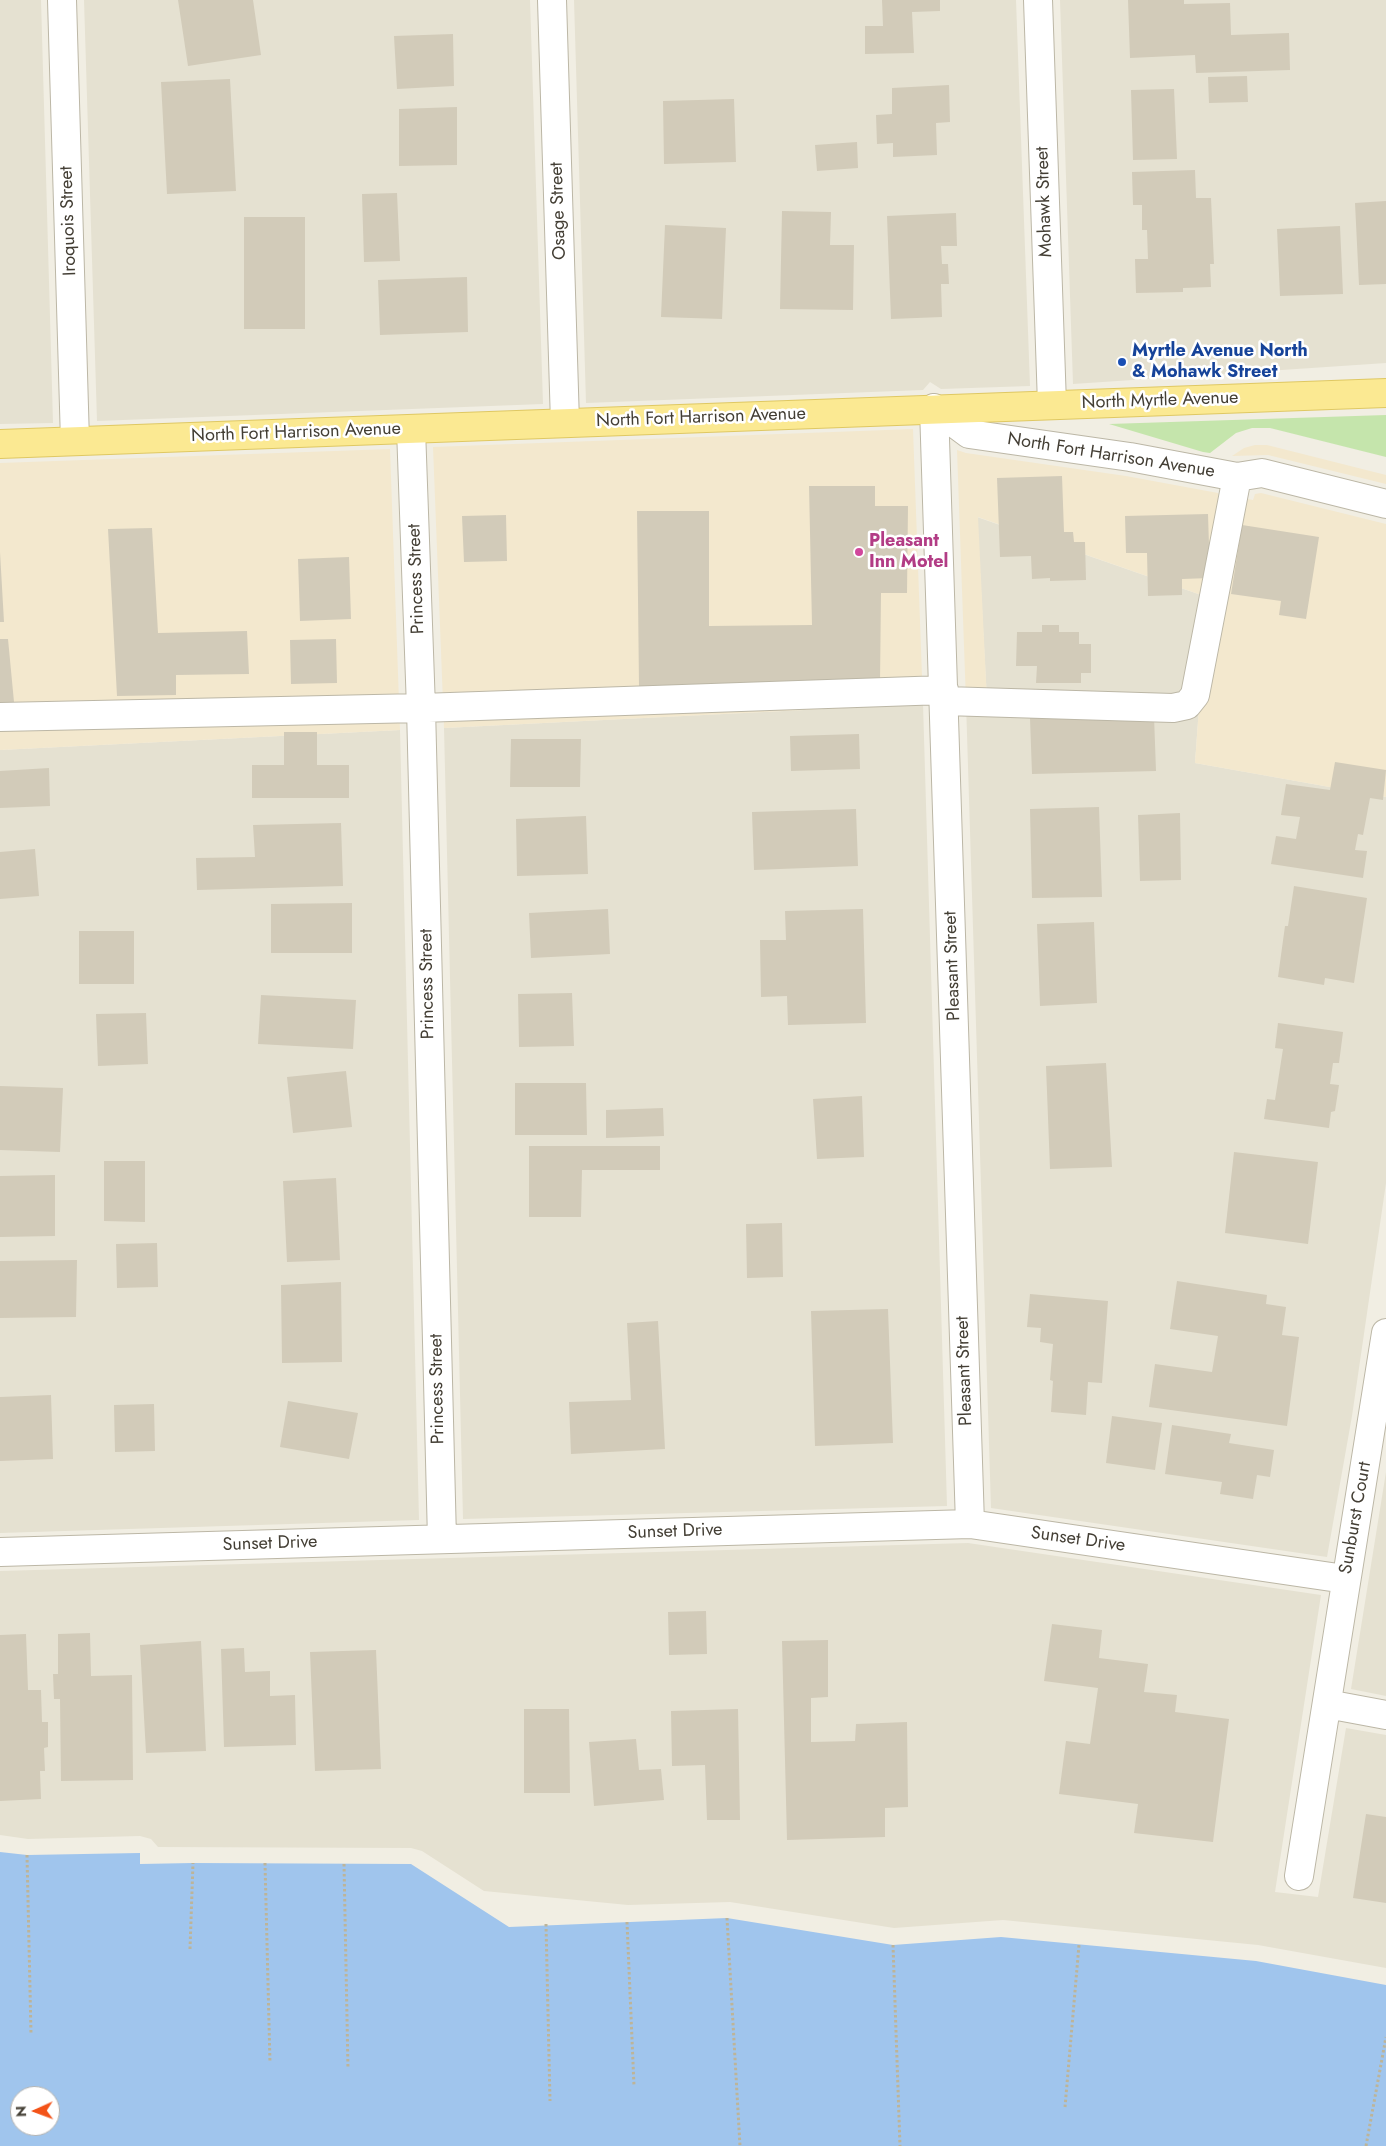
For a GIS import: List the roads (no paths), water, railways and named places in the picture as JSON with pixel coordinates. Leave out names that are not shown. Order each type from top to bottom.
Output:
[{"type":"main road","name":"North Myrtle Avenue","points":[[934,408],[1386,393]]},
{"type":"main road","name":"North Fort Harrison Avenue","points":[[0,444],[934,408]]},
{"type":"street","name":"Iroquois Street","points":[[62,0],[75,441]]},
{"type":"street","name":"Osage Street","points":[[552,0],[565,423]]},
{"type":"street","name":"Mohawk Street","points":[[1038,0],[1052,404]]},
{"type":"street","name":"North Fort Harrison Avenue","points":[[934,408],[969,434],[1130,457],[1237,477],[1262,473],[1386,504]]},
{"type":"street","name":"Pleasant Street","points":[[934,408],[970,1524]]},
{"type":"street","name":"Princess Street","points":[[411,429],[421,708],[442,1539]]},
{"type":"street","points":[[0,717],[944,695],[1173,708],[1187,705],[1195,695],[1237,477]]},
{"type":"street","name":"Sunburst Court","points":[[1299,1876],[1345,1579],[1380,1420],[1386,1333]]},
{"type":"street","name":"Sunset Drive","points":[[0,1552],[970,1524],[1345,1579]]},
{"type":"street","points":[[1327,1704],[1386,1715]]},
{"type":"water","points":[[0,1852],[27,1855],[140,1853],[140,1864],[411,1864],[509,1927],[727,1918],[893,1945],[1001,1937],[1256,1961],[1386,1985],[1386,2146],[0,2146]]},
{"type":"place","name":"Myrtle Avenue North & Mohawk Street","points":[[1122,362]]},
{"type":"place","name":"Pleasant Inn Motel","points":[[859,552]]}]
